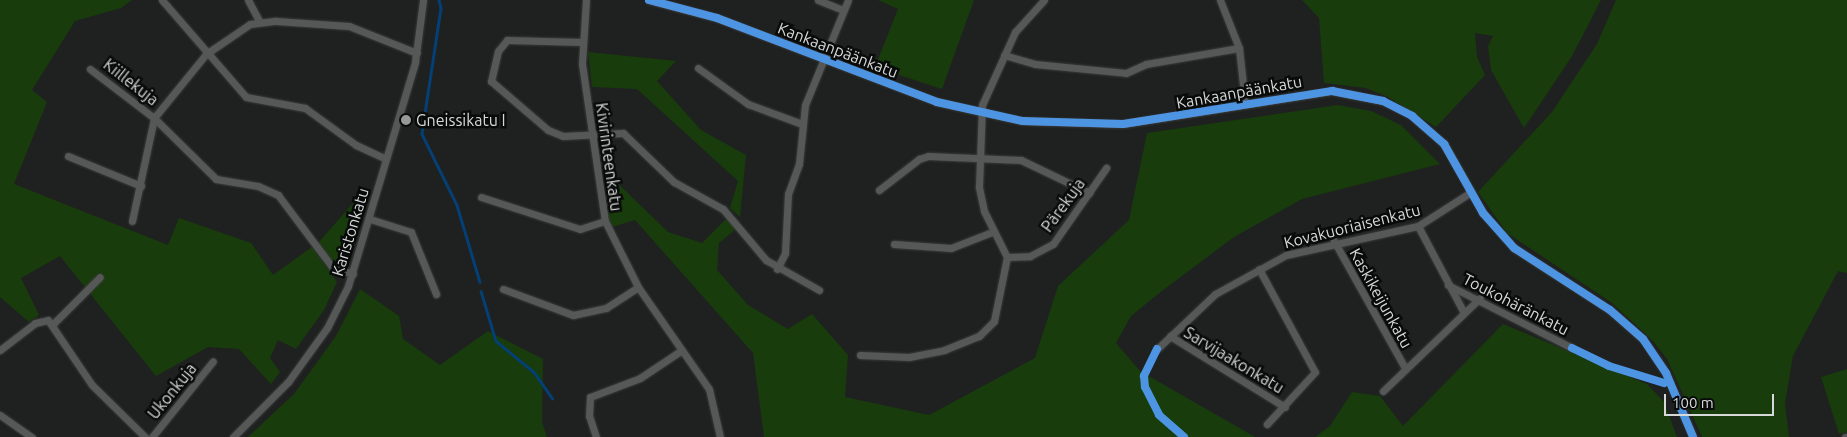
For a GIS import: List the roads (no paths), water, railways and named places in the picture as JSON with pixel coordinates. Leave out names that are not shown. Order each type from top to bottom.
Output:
[{"type":"street","points":[[162,0],[206,54],[246,97],[305,108],[356,145],[386,159]]},
{"type":"street","points":[[248,0],[259,21]]},
{"type":"street","name":"Karistonkatu","points":[[233,437],[288,382],[327,328],[353,274],[417,53],[423,0]]},
{"type":"street","name":"Kivirinteenkatu","points":[[586,0],[582,42],[605,221],[638,287],[709,389],[720,437]]},
{"type":"street","name":"Kankaanpäänkatu","points":[[649,0],[717,18],[823,59],[981,114],[1056,124],[1123,124],[1245,103],[1332,91],[1383,100],[1434,134],[1491,225],[1514,248],[1610,310],[1643,339],[1666,373],[1687,427],[1693,437]]},
{"type":"street","points":[[818,0],[842,10]]},
{"type":"street","points":[[777,269],[785,253],[788,194],[798,164],[802,124],[823,59],[842,10],[848,0]]},
{"type":"street","points":[[860,355],[909,357],[979,336],[994,321],[1007,257],[992,232],[984,211],[977,160],[981,114],[1015,32],[1044,0]]},
{"type":"street","points":[[1220,0],[1239,48],[1245,103]]},
{"type":"street","points":[[132,222],[154,118],[206,54],[259,21],[348,26],[417,53]]},
{"type":"street","points":[[582,42],[507,40],[498,51],[490,78],[510,101],[548,130],[564,136],[617,131],[630,138],[674,182],[724,209],[777,269],[819,290]]},
{"type":"street","points":[[1004,56],[1034,64],[1126,73],[1146,64],[1239,48]]},
{"type":"street","name":"Kiillekuja","points":[[90,68],[154,118],[216,179],[258,186],[278,195],[332,267],[353,274]]},
{"type":"street","points":[[698,68],[748,104],[802,124]]},
{"type":"street","points":[[68,156],[140,186]]},
{"type":"street","points":[[879,190],[918,159],[1030,162],[1090,193]]},
{"type":"street","name":"Pärekuja","points":[[1007,257],[1030,256],[1052,244],[1106,168]]},
{"type":"street","name":"Kovakuoriaisenkatu","points":[[1157,349],[1215,294],[1286,255],[1334,241],[1418,226],[1471,192]]},
{"type":"street","points":[[481,197],[580,228],[605,221]]},
{"type":"street","points":[[370,219],[410,232],[436,294]]},
{"type":"street","name":"Toukohäränkatu","points":[[1418,226],[1464,313]]},
{"type":"street","points":[[894,244],[952,248],[992,232]]},
{"type":"street","name":"Kaskikeijunkatu","points":[[1334,241],[1405,368]]},
{"type":"street","points":[[1259,269],[1316,372],[1267,424]]},
{"type":"street","points":[[53,324],[100,277]]},
{"type":"street","name":"Toukohäränkatu","points":[[1448,285],[1480,298],[1572,348]]},
{"type":"street","points":[[503,289],[573,315],[606,308],[638,287]]},
{"type":"street","name":"Kaskikeijunkatu","points":[[1383,391],[1480,298]]},
{"type":"street","points":[[0,350],[42,318],[53,324],[92,384],[145,437]]},
{"type":"street","name":"Sarvijaakonkatu","points":[[1170,336],[1284,407]]},
{"type":"street","points":[[596,437],[589,416],[590,397],[640,378],[682,350]]},
{"type":"street","name":"Ukonkuja","points":[[152,437],[213,361]]},
{"type":"street","points":[[0,415],[32,437]]},
{"type":"waterway","points":[[439,0],[441,8],[422,134],[457,205],[480,282]]},
{"type":"waterway","points":[[481,291],[496,341],[534,372],[552,398]]},
{"type":"place","name":"Gneissikatu I","points":[[406,120]]}]
